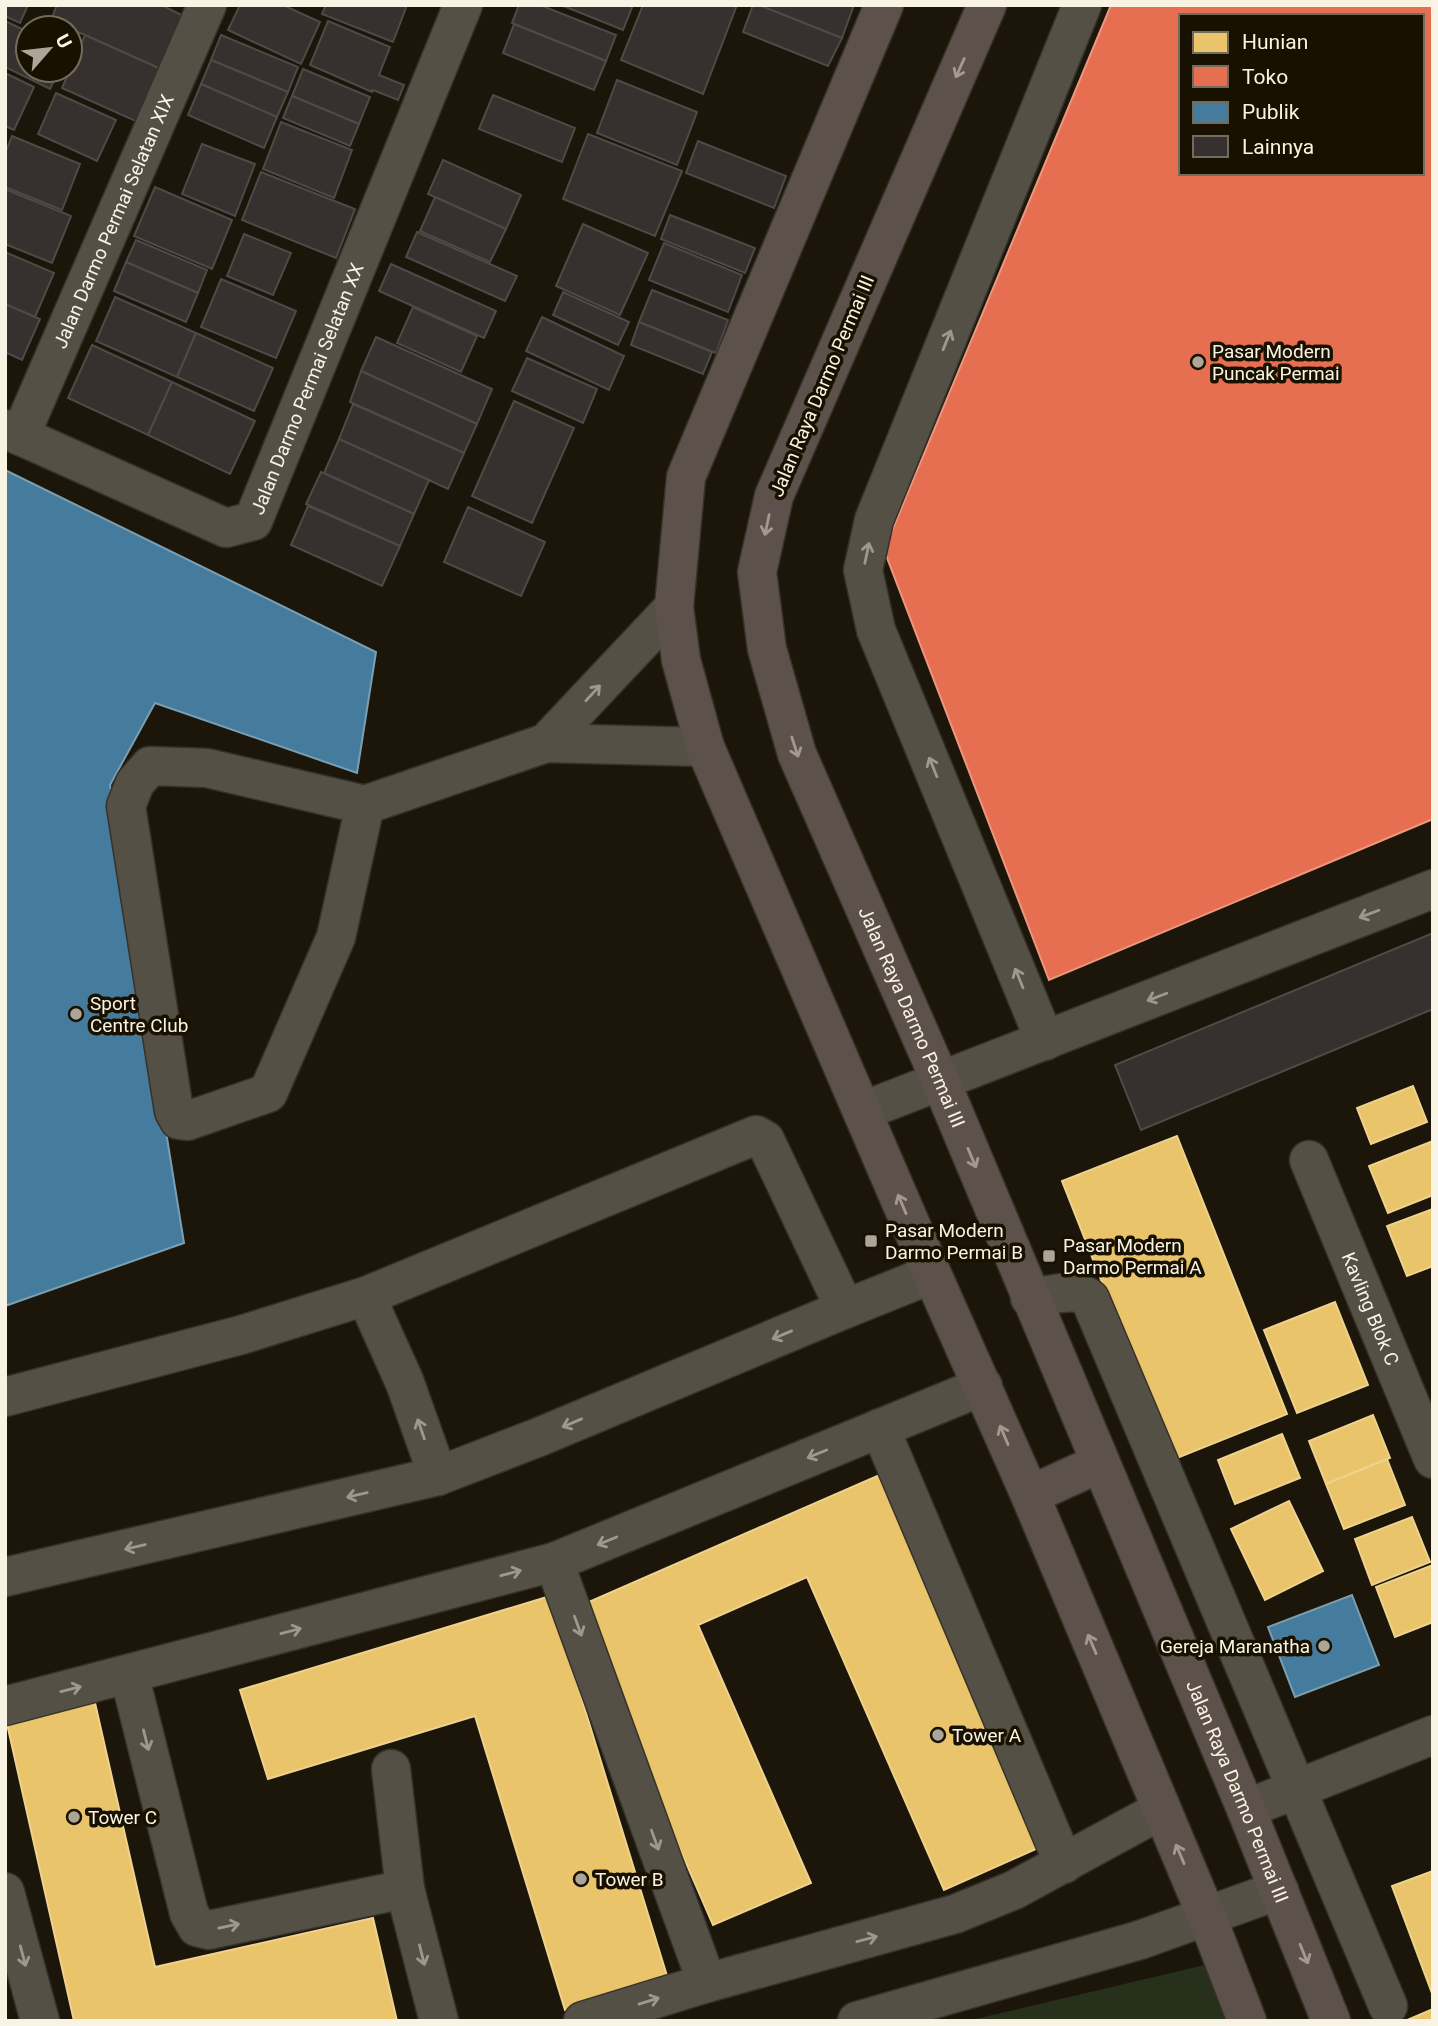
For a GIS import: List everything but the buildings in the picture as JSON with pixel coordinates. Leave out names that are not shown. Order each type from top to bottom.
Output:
[{"type":"main road","points":[[884,5],[686,477],[674,607],[681,660],[705,747],[1030,1495],[1207,1917],[1247,2021]]},
{"type":"main road","name":"Jalan Raya Darmo Permai III","points":[[987,5],[774,496],[757,572],[767,649],[797,754],[941,1082],[1246,1809],[1331,2021]]},
{"type":"main road","points":[[1030,1495],[1100,1463]]},
{"type":"street","name":"Jalan Darmo Permai Selatan XIX","points":[[13,432],[208,5]]},
{"type":"street","name":"Jalan Darmo Permai Selatan XX","points":[[13,432],[226,528],[253,520],[463,5]]},
{"type":"street","points":[[1045,1041],[876,630],[863,570],[874,520],[1082,5]]},
{"type":"street","points":[[546,743],[674,607]]},
{"type":"street","points":[[365,805],[336,937],[268,1093],[187,1121],[179,1120],[174,1111],[126,806],[135,783],[150,766],[207,768],[365,805],[546,743],[705,747]]},
{"type":"street","points":[[863,1111],[1433,889]]},
{"type":"street","points":[[5,1397],[241,1335],[366,1296],[756,1135],[765,1140],[845,1309]]},
{"type":"street","name":"Kavling Blok C","points":[[1308,1160],[1433,1459]]},
{"type":"street","points":[[5,1577],[438,1476],[540,1437],[932,1274]]},
{"type":"street","points":[[1030,1298],[1074,1292],[1083,1293],[1090,1299],[1388,2006]]},
{"type":"street","points":[[366,1296],[405,1383],[438,1476]]},
{"type":"street","points":[[5,1706],[554,1562],[983,1386]]},
{"type":"street","points":[[880,1428],[1064,1864]]},
{"type":"street","points":[[554,1562],[706,1983]]},
{"type":"street","points":[[129,1674],[190,1913],[197,1927],[209,1930],[405,1889]]},
{"type":"street","points":[[1246,1809],[1433,1735]]},
{"type":"street","points":[[391,1769],[405,1889],[439,2021]]},
{"type":"street","points":[[583,2021],[706,1983],[956,1914],[1014,1890],[1161,1810]]},
{"type":"street","points":[[857,2021],[1140,1940],[1279,1890]]},
{"type":"street","points":[[5,1892],[40,2021]]},
{"type":"green space","points":[[1209,1964],[1246,2021],[967,2021]]},
{"type":"place","name":"Pasar Modern Puncak Permai","points":[[1198,362]]},
{"type":"place","name":"Sport Centre Club","points":[[76,1014]]},
{"type":"place","name":"Pasar Modern Darmo Permai B","points":[[871,1241]]},
{"type":"place","name":"Pasar Modern Darmo Permai A","points":[[1049,1256]]},
{"type":"place","name":"Gereja Maranatha","points":[[1324,1646]]},
{"type":"place","name":"Tower A","points":[[938,1735]]},
{"type":"place","name":"Tower C","points":[[74,1817]]},
{"type":"place","name":"Tower B","points":[[581,1879]]}]
